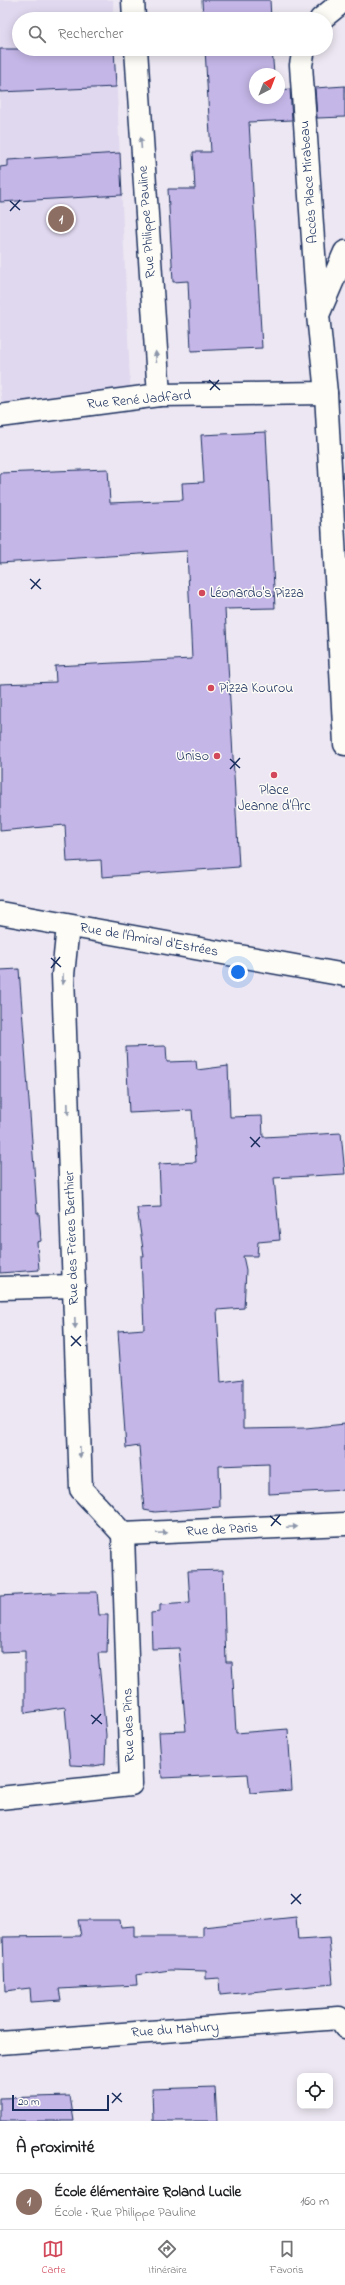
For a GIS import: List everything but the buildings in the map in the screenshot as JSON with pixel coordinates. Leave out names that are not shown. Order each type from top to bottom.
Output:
[{"type":"street","points":[[133,0],[134,12]]},
{"type":"street","name":"Rue Philippe Pauline","points":[[136,56],[159,396]]},
{"type":"street","name":"Accès Place Mirabeau","points":[[303,56],[301,65],[318,315],[326,393],[343,631],[345,744]]},
{"type":"street","points":[[318,315],[345,252]]},
{"type":"street","name":"Rue René Jadfard","points":[[0,416],[159,396],[326,393]]},
{"type":"street","name":"Rue de l'Amiral d'Estrées","points":[[0,913],[345,975]]},
{"type":"street","name":"Rue des Frères Berthier","points":[[68,926],[63,975],[81,1489],[123,1534]]},
{"type":"street","points":[[0,1288],[74,1286]]},
{"type":"street","name":"Rue de Paris","points":[[123,1534],[345,1524]]},
{"type":"street","name":"Rue des Pins","points":[[0,1798],[131,1784],[123,1534]]},
{"type":"street","name":"Rue du Mahury","points":[[0,2043],[339,2018],[345,2026]]},
{"type":"shaded area","points":[[0,0],[113,0],[113,12],[12,12],[12,56],[115,56],[131,403],[3,412],[0,388]]},
{"type":"place","name":"École élémentaire Roland Lucile","points":[[61,219]]},
{"type":"place","name":"Léonardo's Pizza","points":[[202,593]]},
{"type":"place","name":"Pizza Kourou","points":[[211,688]]},
{"type":"place","name":"Uniso","points":[[217,756]]},
{"type":"place","name":"Place Jeanne d'Arc","points":[[274,775]]}]
